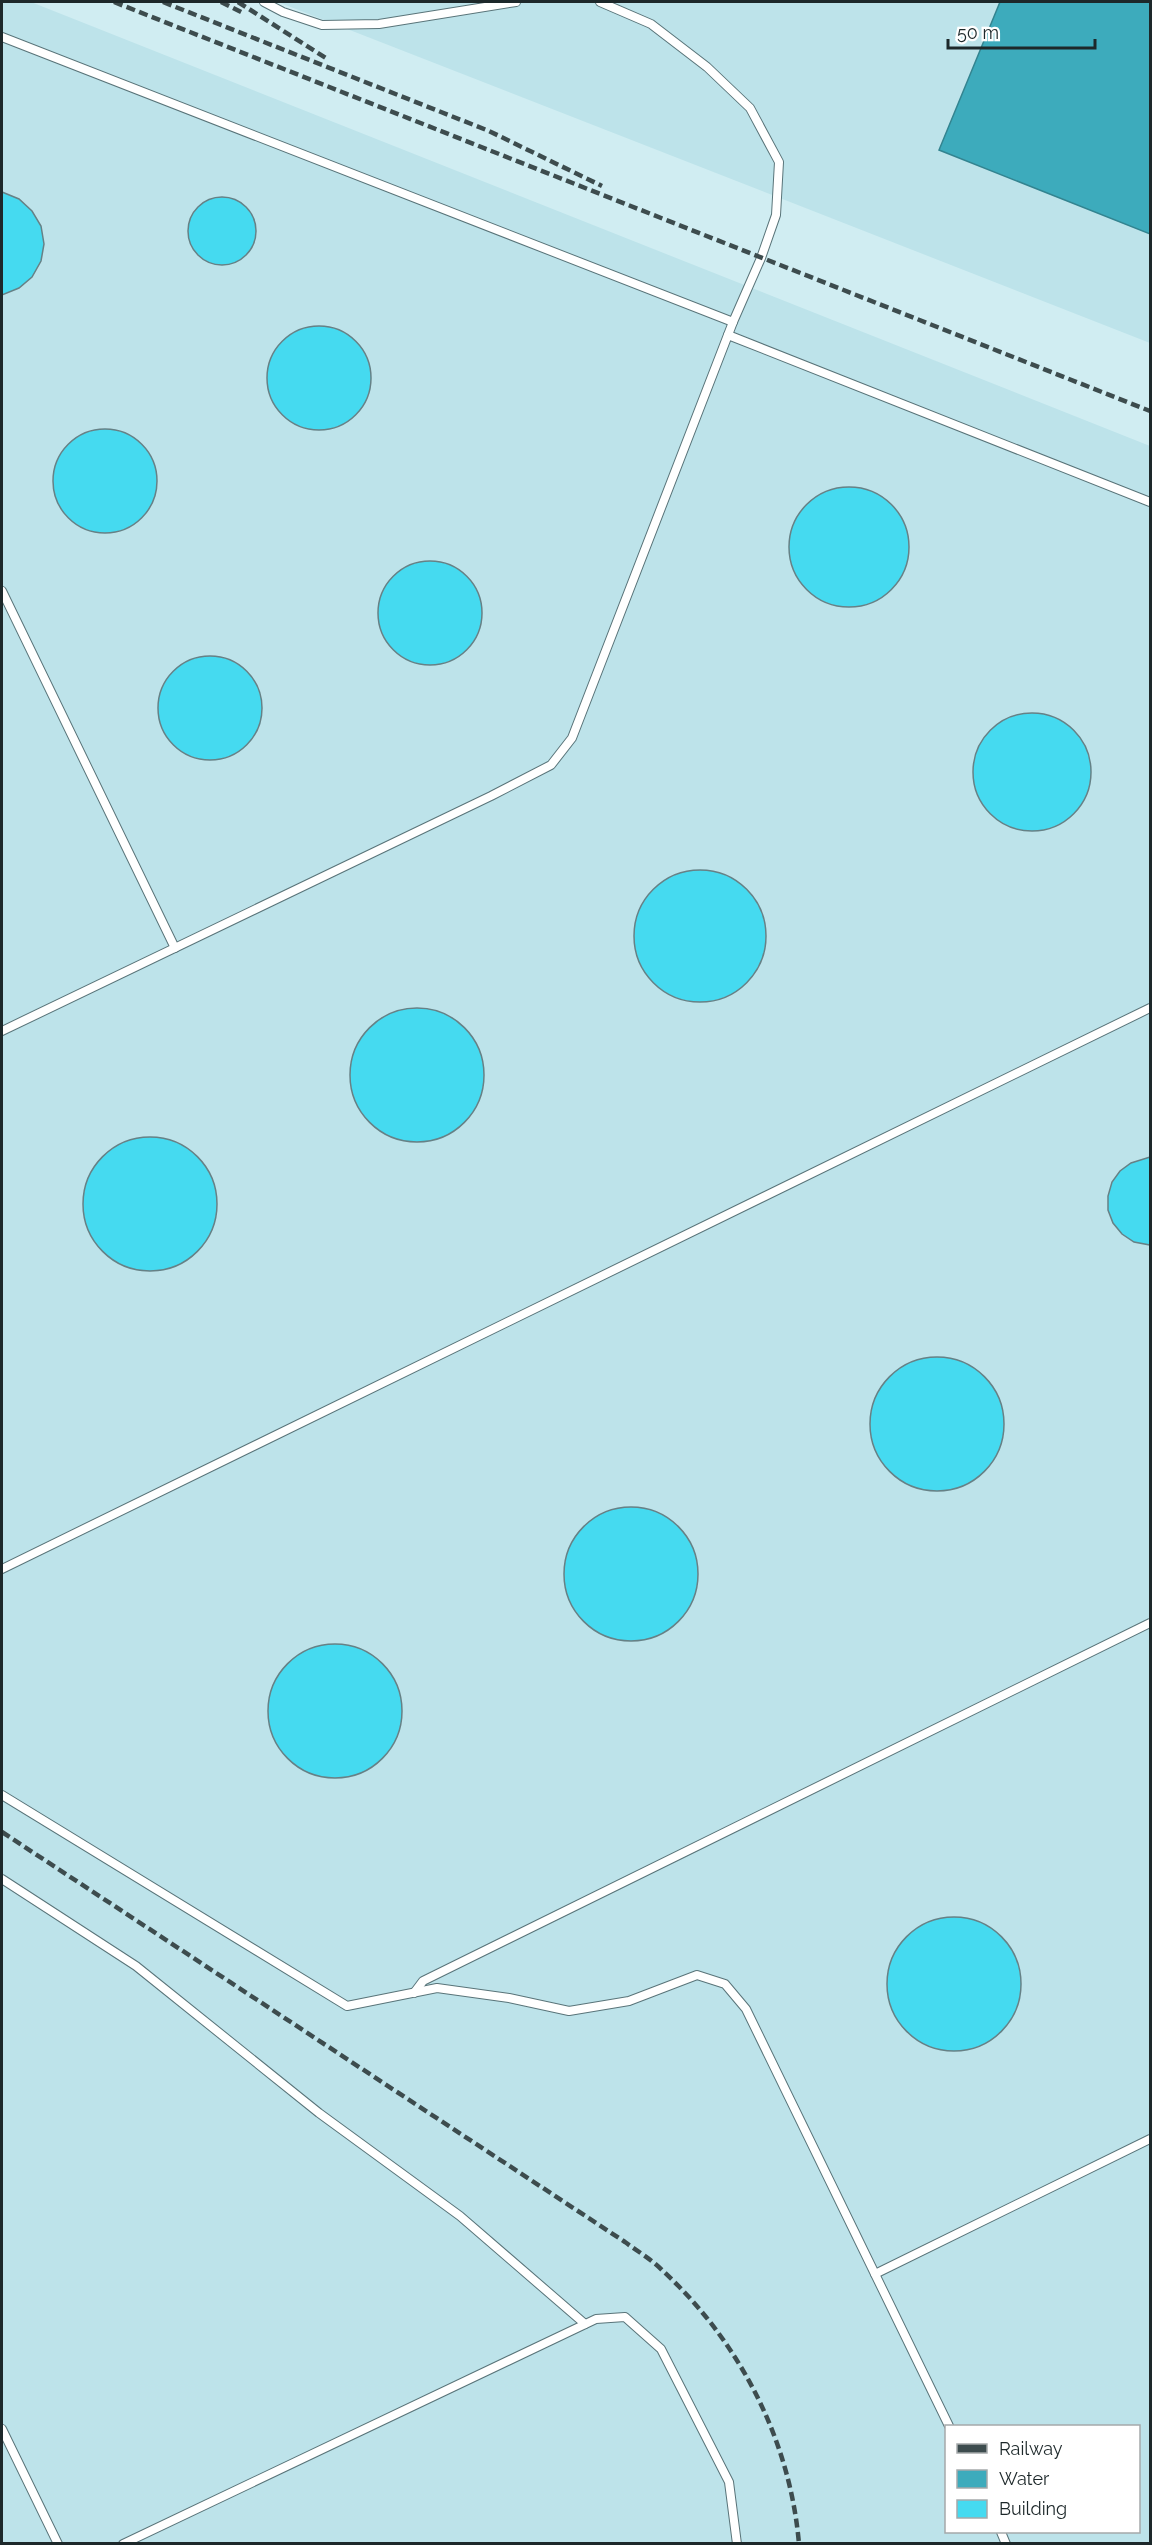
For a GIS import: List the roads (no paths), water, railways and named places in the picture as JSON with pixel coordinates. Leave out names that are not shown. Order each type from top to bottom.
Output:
[{"type":"lane","points":[[264,2],[283,12],[322,25],[379,24],[516,2]]},
{"type":"lane","points":[[2,1031],[491,796],[551,765],[572,738],[733,322],[762,258],[776,215],[779,162],[750,108],[707,67],[651,24],[600,2]]},
{"type":"lane","points":[[2,37],[733,322]]},
{"type":"lane","points":[[728,335],[1150,502]]},
{"type":"lane","points":[[2,591],[175,948]]},
{"type":"lane","points":[[2,1569],[1150,1008]]},
{"type":"lane","points":[[414,1993],[423,1981],[1150,1623]]},
{"type":"lane","points":[[2,1795],[347,2006],[437,1988],[509,1998],[569,2011],[629,2001],[697,1976],[725,1984],[746,2009],[948,2425]]},
{"type":"lane","points":[[2,1879],[136,1966],[319,2113],[460,2216],[585,2324]]},
{"type":"lane","points":[[875,2274],[1150,2139]]},
{"type":"lane","points":[[123,2544],[596,2319],[625,2317],[661,2349],[729,2482],[737,2544]]},
{"type":"lane","points":[[2,2429],[58,2544]]},
{"type":"water","points":[[1000,2],[1150,2],[1150,234],[939,150]]},
{"type":"railway","points":[[114,2],[1150,411]]},
{"type":"railway","points":[[163,2],[489,131],[602,186]]},
{"type":"railway","points":[[221,2],[245,14]]},
{"type":"railway","points":[[238,2],[329,60]]},
{"type":"railway","points":[[2,1832],[625,2242],[658,2266],[690,2298],[715,2328],[737,2360],[756,2394],[785,2467],[794,2505],[799,2544]]}]
